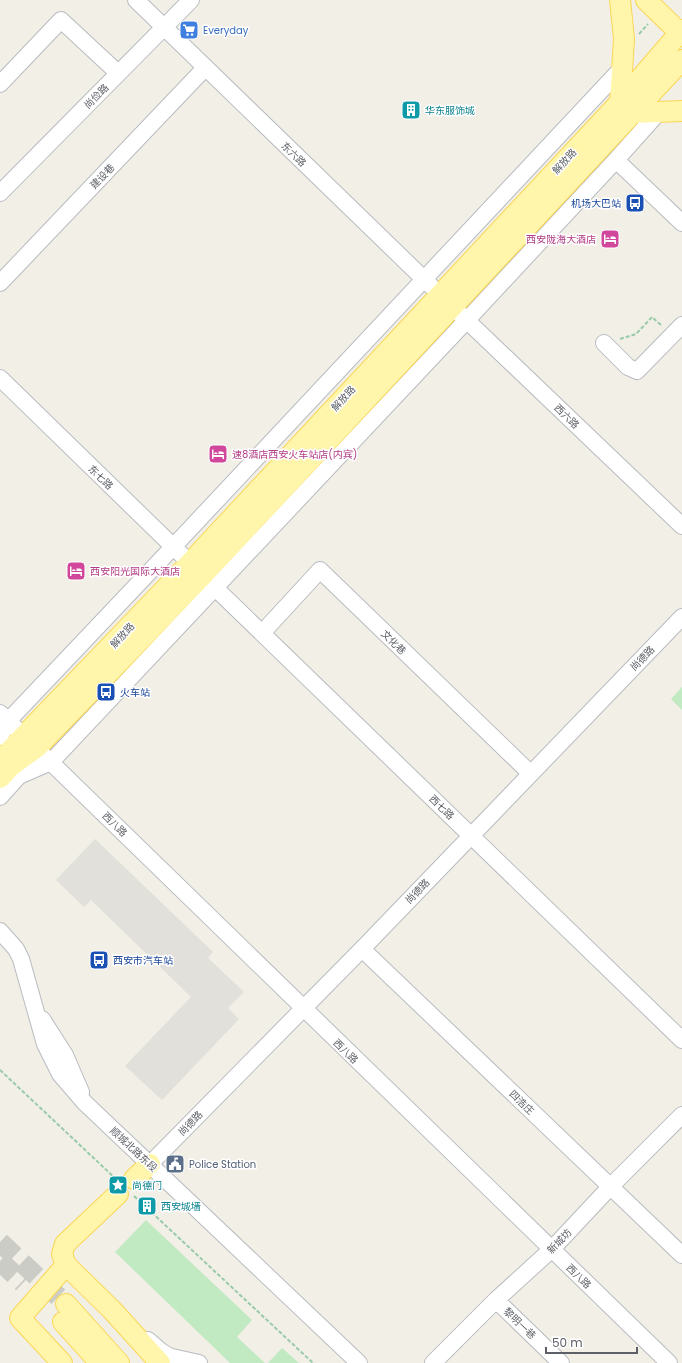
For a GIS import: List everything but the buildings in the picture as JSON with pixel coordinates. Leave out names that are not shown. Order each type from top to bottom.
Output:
[{"type":"main road","points":[[620,0],[624,39],[622,68],[626,108],[658,113],[682,111]]},
{"type":"main road","points":[[646,0],[681,33]]},
{"type":"main road","name":"解放路","points":[[626,108],[681,33]]},
{"type":"main road","name":"解放路","points":[[10,777],[11,766],[31,742],[203,575],[446,300],[626,108],[682,60]]},
{"type":"main road","name":"解放路","points":[[0,761],[31,742]]},
{"type":"main road","points":[[150,1164],[127,1188],[63,1247],[62,1254],[66,1265],[112,1310],[170,1361]]},
{"type":"main road","points":[[62,1363],[20,1318],[66,1265]]},
{"type":"main road","points":[[100,1363],[61,1309],[119,1363]]},
{"type":"street","name":"东六路","points":[[136,0],[446,300]]},
{"type":"street","name":"尚俭路","points":[[0,193],[192,0]]},
{"type":"street","points":[[0,84],[61,20],[118,73]]},
{"type":"street","name":"建设巷","points":[[0,283],[205,68]]},
{"type":"street","points":[[31,742],[0,737],[4,717],[173,548],[622,68]]},
{"type":"street","points":[[0,797],[10,777],[51,762],[203,575],[467,320],[658,113]]},
{"type":"street","points":[[616,160],[682,223]]},
{"type":"street","name":"西六路","points":[[446,300],[682,526]]},
{"type":"street","points":[[604,343],[628,367],[637,371],[677,330]]},
{"type":"street","name":"东七路","points":[[0,378],[173,548],[203,575]]},
{"type":"street","name":"文化巷","points":[[262,633],[320,570],[530,773]]},
{"type":"street","name":"西七路","points":[[203,575],[682,1040]]},
{"type":"street","name":"尚德路","points":[[150,1164],[302,1008],[362,949],[682,617]]},
{"type":"street","name":"西八路","points":[[4,717],[669,1363]]},
{"type":"street","name":"顺城北路东段","points":[[0,931],[16,949],[21,959],[44,1044],[60,1074],[85,1103],[359,1363]]},
{"type":"street","name":"四浩庄","points":[[362,949],[682,1255]]},
{"type":"street","name":"新城坊","points":[[433,1363],[496,1300],[552,1249],[611,1186],[682,1115]]},
{"type":"street","name":"黎明一巷","points":[[496,1300],[561,1363]]},
{"type":"street","points":[[170,1361],[199,1363]]},
{"type":"path","points":[[634,39],[650,22]]},
{"type":"path","points":[[604,343],[636,334],[652,317],[677,330]]},
{"type":"path","points":[[0,1070],[313,1363]]},
{"type":"shaded area","points":[[95,839],[213,952],[208,958],[244,992],[228,1008],[239,1019],[162,1100],[125,1066],[191,997],[91,900],[84,907],[56,880]]},
{"type":"green space","points":[[682,687],[682,710],[671,699]]},
{"type":"green space","points":[[146,1220],[252,1320],[237,1337],[265,1363],[230,1363],[115,1252]]},
{"type":"green space","points":[[282,1348],[299,1363],[268,1363]]},
{"type":"tunnel","points":[[0,1242],[66,1304]]},
{"type":"tunnel","points":[[0,1261],[23,1283]]},
{"type":"place","name":"Everyday","points":[[189,30]]},
{"type":"place","name":"华东服饰城","points":[[411,110]]},
{"type":"place","name":"机场大巴站","points":[[635,203]]},
{"type":"place","name":"西安陇海大酒店","points":[[610,239]]},
{"type":"place","name":"速8酒店西安火车站店(内宾)","points":[[218,454]]},
{"type":"place","name":"西安阳光国际大酒店","points":[[76,571]]},
{"type":"place","name":"火车站","points":[[106,692]]},
{"type":"place","name":"西安市汽车站","points":[[99,960]]},
{"type":"place","name":"Police Station","points":[[175,1164]]},
{"type":"place","name":"尚德门","points":[[118,1185]]},
{"type":"place","name":"西安城墙","points":[[147,1206]]}]
